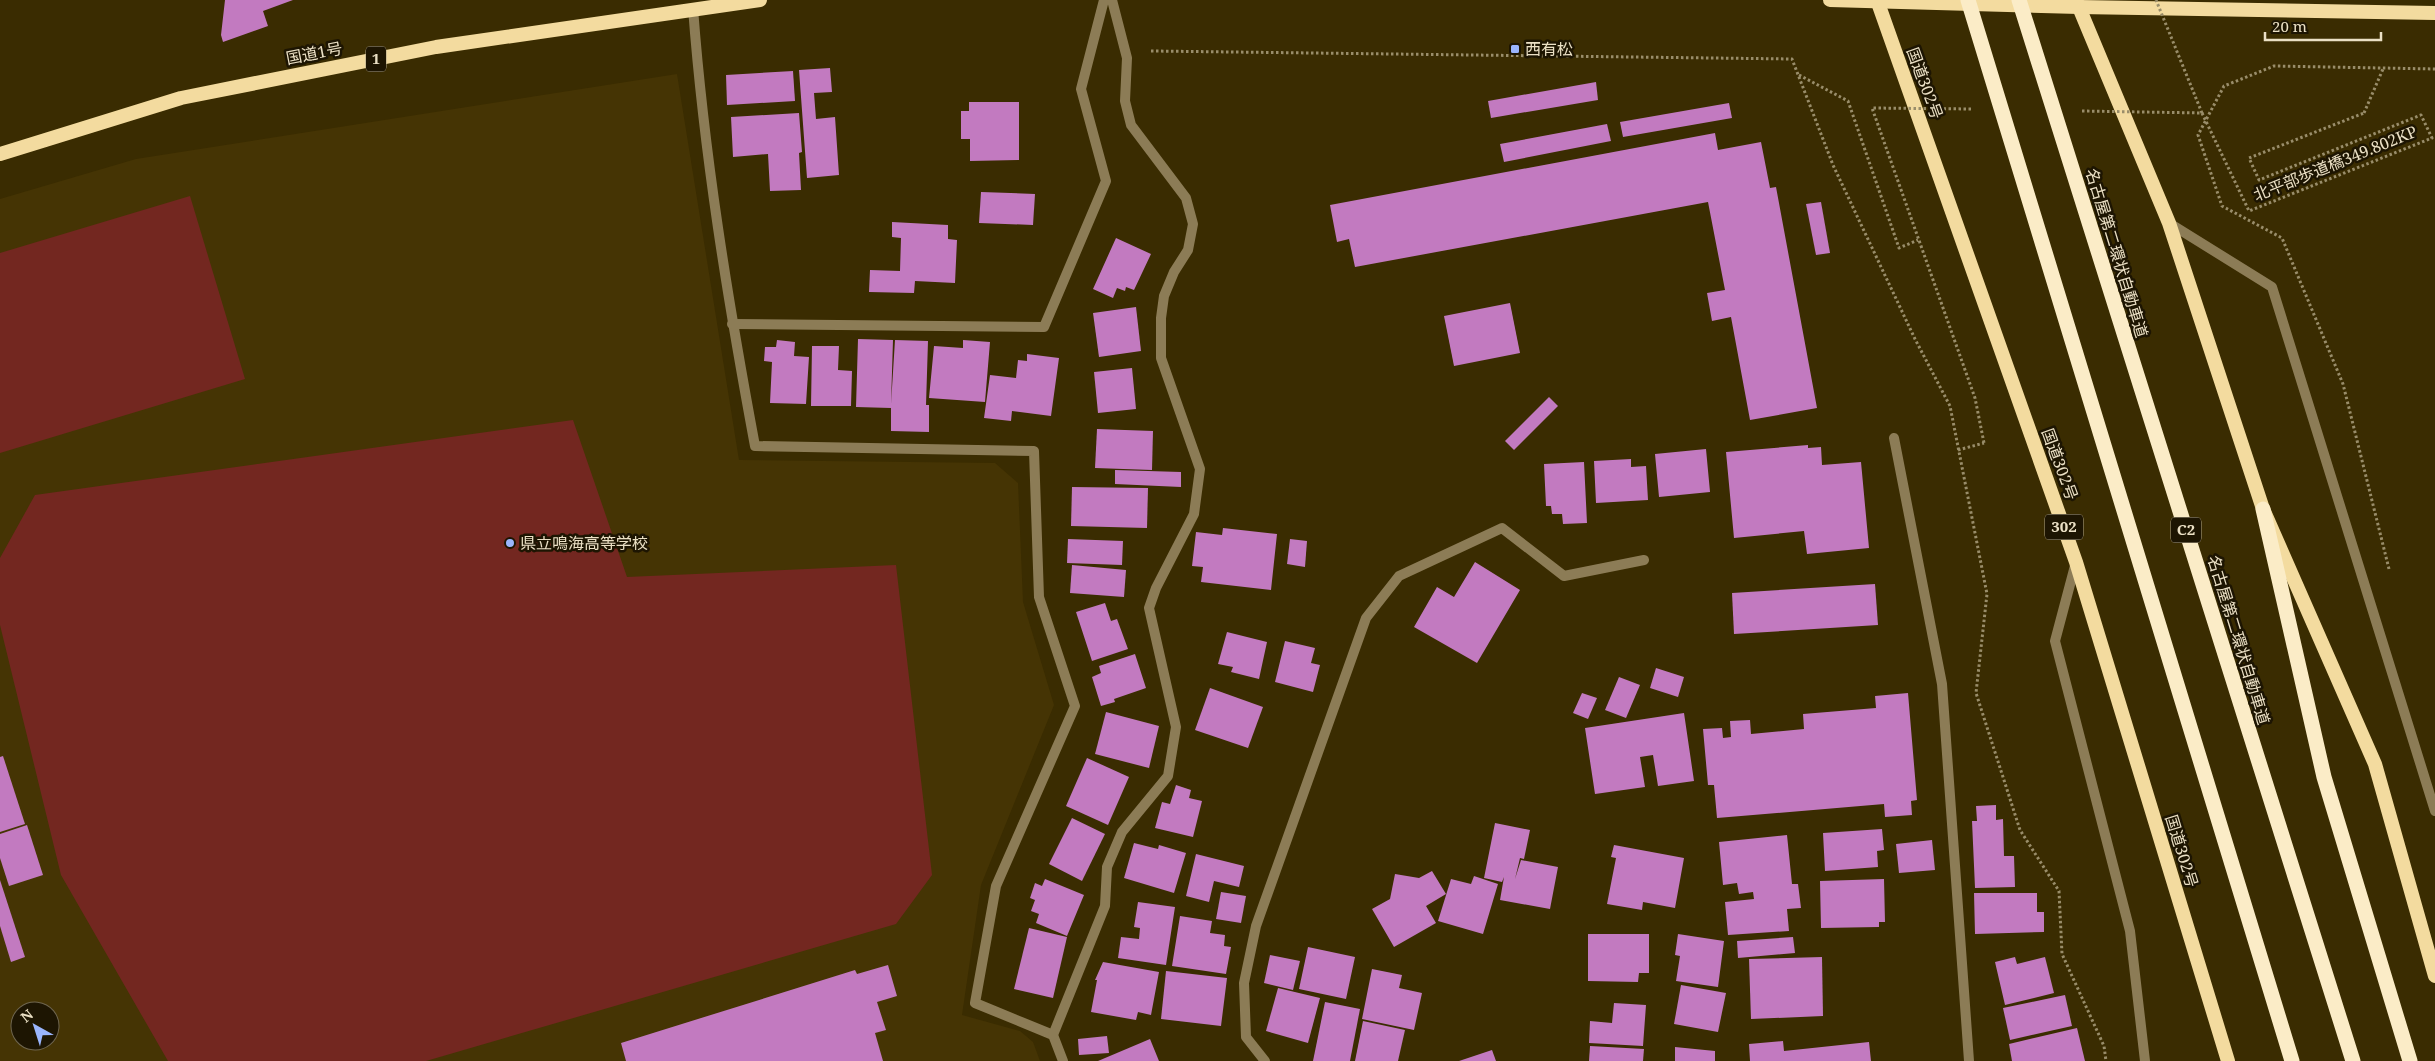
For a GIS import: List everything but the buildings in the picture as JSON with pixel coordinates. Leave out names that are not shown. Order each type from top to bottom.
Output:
[{"type":"highway","name":"国道1号","points":[[0,154],[181,98],[436,47],[693,8],[760,0]]},
{"type":"highway","points":[[1830,0],[2435,13]]},
{"type":"highway","name":"国道302号","points":[[1877,0],[2076,562],[2228,1061]]},
{"type":"highway","points":[[1968,0],[2292,1061]]},
{"type":"highway","name":"名古屋第二環状自動車道","points":[[2019,0],[2353,1061]]},
{"type":"highway","points":[[2077,4],[2169,223],[2263,509],[2324,776],[2410,1061]]},
{"type":"highway","points":[[2263,509],[2375,764],[2435,976]]},
{"type":"street","points":[[732,324],[1044,327],[1106,181],[1081,89],[1104,0]]},
{"type":"street","points":[[1063,1061],[1053,1035],[1105,906],[1107,867],[1122,832],[1168,776],[1176,727],[1149,608],[1156,588],[1194,514],[1200,469],[1161,358],[1161,318],[1164,296],[1174,272],[1188,250],[1193,224],[1186,198],[1131,125],[1125,101],[1127,58],[1112,0]]},
{"type":"street","points":[[693,8],[698,74],[732,324],[755,446],[1034,451],[1039,597],[1075,706],[996,886],[975,1003],[1053,1035]]},
{"type":"street","points":[[2169,223],[2272,287],[2435,811]]},
{"type":"street","points":[[1894,438],[1942,684],[1969,1061]]},
{"type":"street","points":[[1265,1061],[1246,1037],[1244,983],[1256,926],[1366,618],[1399,576],[1502,528],[1564,576],[1644,560]]},
{"type":"street","points":[[2076,562],[2055,641],[2130,931],[2145,1061]]},
{"type":"path","points":[[1150,52],[1792,59],[1833,165],[1915,339],[1950,406],[1987,594],[1976,693],[2020,830],[2059,891],[2062,954],[2104,1046],[2106,1061]]},
{"type":"path","points":[[2391,577],[2343,384],[2282,238],[2222,206],[2198,135],[2224,86],[2274,66],[2435,69]]},
{"type":"path","name":"北平部歩道橋349.802KP","points":[[2202,113],[2249,211],[2432,138],[2420,115],[2259,180],[2250,158],[2364,113],[2383,69]]},
{"type":"path","points":[[1799,75],[1848,101],[1899,248],[1918,240]]},
{"type":"path","points":[[1958,450],[1984,442]]},
{"type":"shaded area","name":"県立鳴海高等学校","points":[[677,74],[739,460],[995,463],[1018,483],[1023,602],[1054,705],[981,885],[962,1015],[1020,1031],[1033,1042],[1040,1061],[0,1061],[0,199],[136,159]]},
{"type":"shaded area","points":[[190,196],[245,379],[0,453],[0,253]]},
{"type":"shaded area","points":[[573,420],[627,577],[896,565],[932,875],[896,924],[426,1061],[168,1061],[61,875],[0,625],[0,558],[35,495]]},
{"type":"place","name":"西有松","points":[[1515,49]]},
{"type":"place","name":"県立鳴海高等学校","points":[[510,543]]}]
